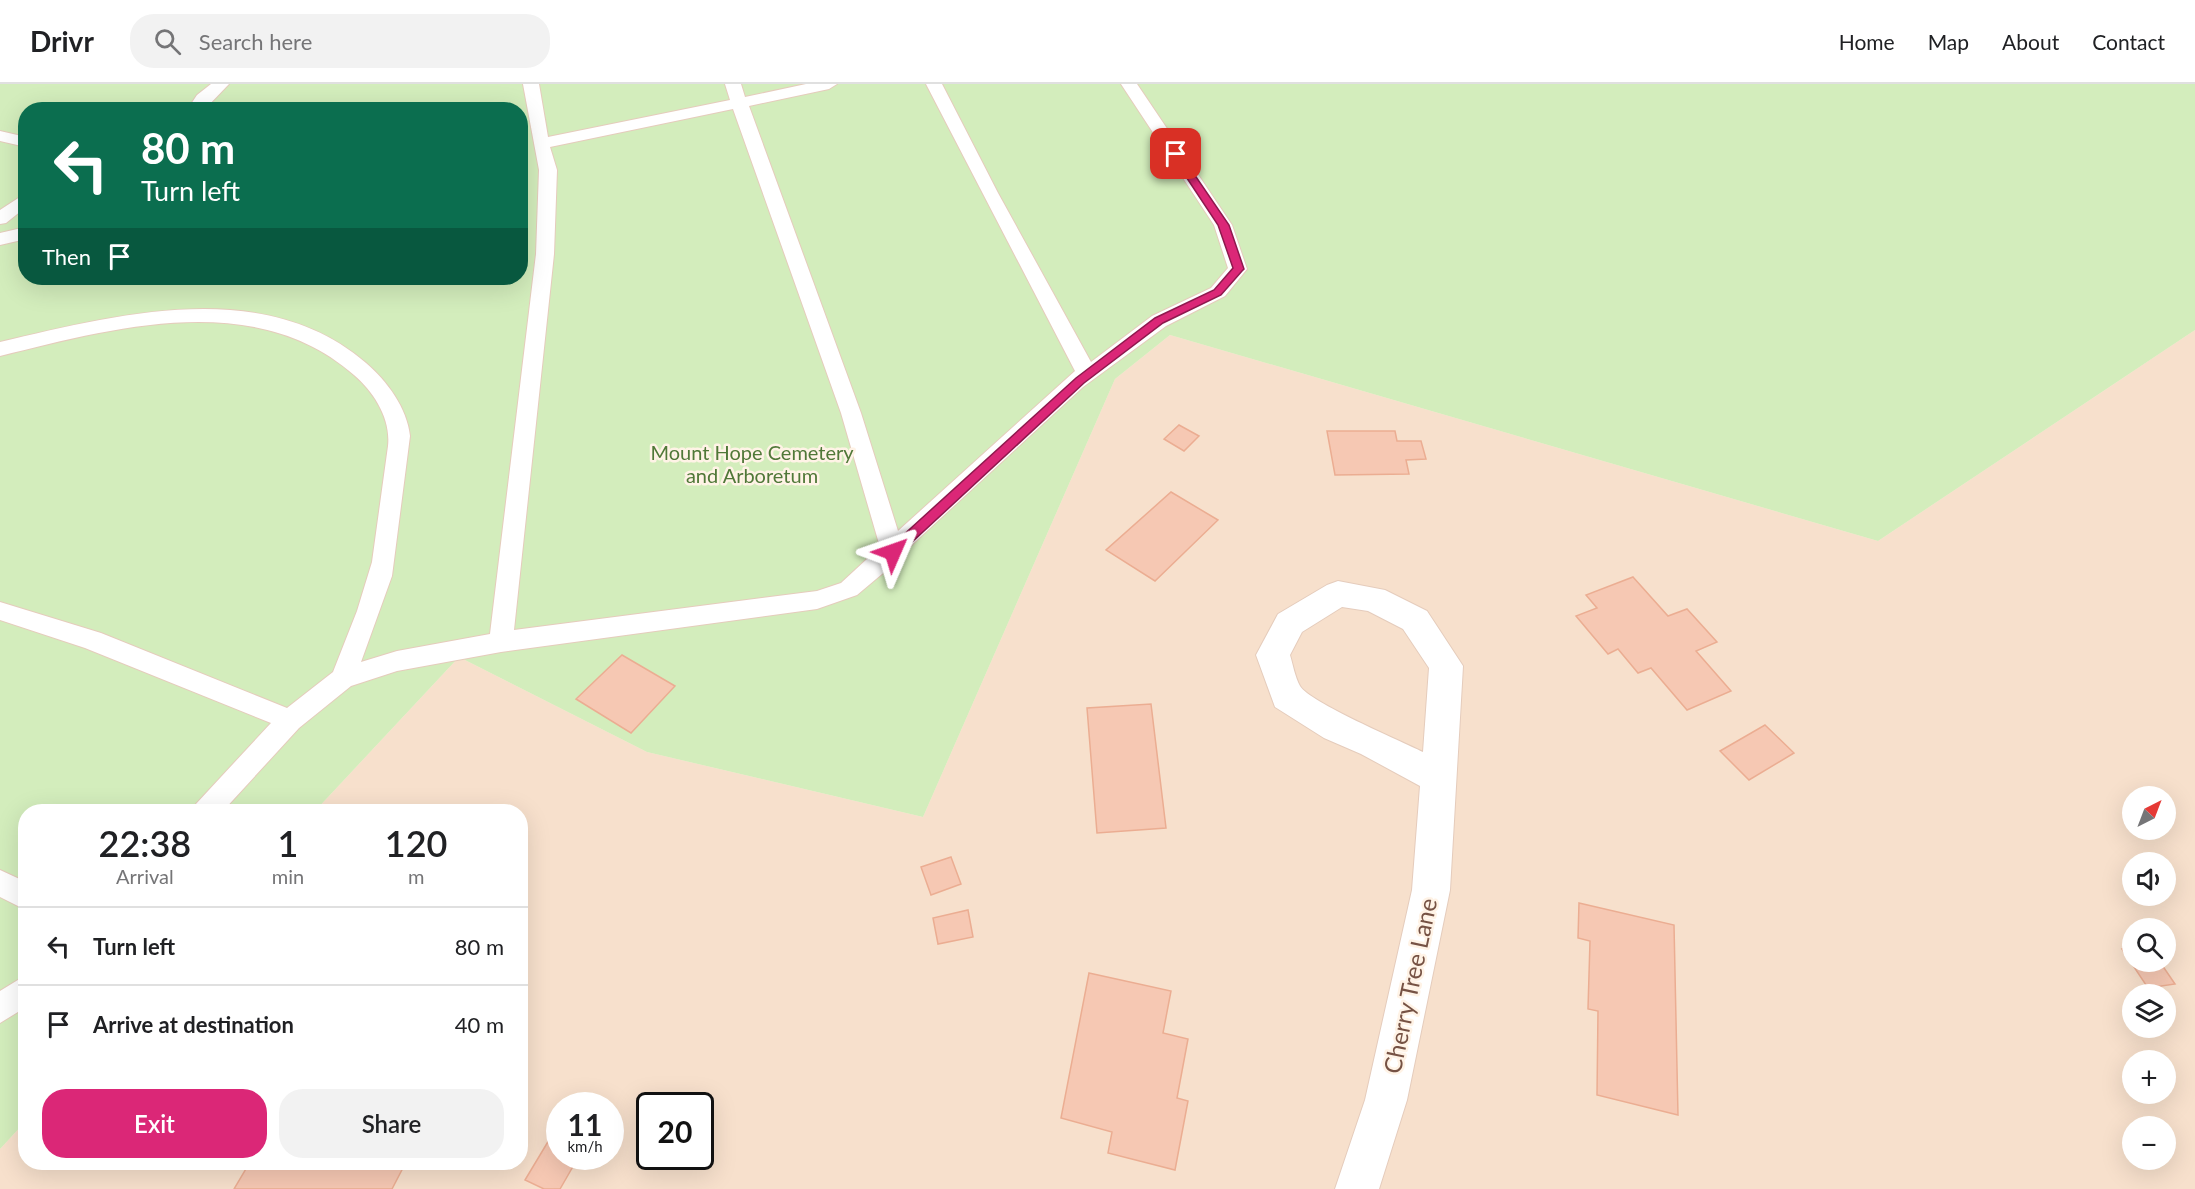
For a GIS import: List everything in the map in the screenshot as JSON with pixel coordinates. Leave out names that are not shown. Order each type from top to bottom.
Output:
[{"type":"street","name":"Cherry Tree Lane","points":[[1357,1189],[1386,1100],[1431,890],[1446,666],[1415,620],[1374,599],[1338,594],[1290,623],[1273,655],[1287,697],[1336,728],[1373,744],[1438,778]]},
{"type":"lane","points":[[200,102],[221,84]]},
{"type":"lane","points":[[501,642],[545,254],[548,170],[541,144],[531,84]]},
{"type":"lane","points":[[541,144],[736,92],[829,84]]},
{"type":"lane","points":[[934,84],[989,193],[1072,344],[1086,374],[1080,381]]},
{"type":"lane","points":[[212,804],[290,720],[343,678],[397,661],[501,642],[817,600],[849,589],[893,552],[1080,381],[1159,321],[1218,292],[1238,269],[1223,225],[1129,84]]},
{"type":"lane","points":[[736,92],[773,202],[851,413],[893,552]]},
{"type":"lane","points":[[0,136],[18,140]]},
{"type":"lane","points":[[0,219],[18,204]]},
{"type":"lane","points":[[0,239],[18,235]]},
{"type":"lane","points":[[0,349],[136,319],[189,316],[284,327],[318,339],[342,352],[359,367],[383,393],[399,432],[393,494],[377,587],[343,678]]},
{"type":"lane","points":[[0,610],[92,640],[290,720]]},
{"type":"lane","points":[[0,883],[18,893]]},
{"type":"lane","points":[[0,1009],[18,995]]},
{"type":"shaded area","points":[[2195,330],[2195,1189],[0,1189],[0,1149],[18,1130],[18,1170],[528,1170],[528,804],[322,804],[459,657],[647,752],[923,817],[1115,379],[1170,335],[1878,541]]},
{"type":"green space","name":"Mount Hope Cemetery and Arboretum","points":[[0,84],[2195,84],[2195,330],[1878,541],[1170,335],[1115,379],[923,817],[647,752],[459,657],[322,804],[18,804],[18,1130],[0,1149]]},
{"type":"building","points":[[1179,425],[1199,436],[1184,451],[1164,439]]},
{"type":"building","points":[[1327,431],[1395,431],[1397,441],[1421,441],[1426,459],[1406,460],[1409,474],[1335,475]]},
{"type":"building","points":[[1171,492],[1218,520],[1155,581],[1106,550]]},
{"type":"building","points":[[1633,577],[1668,616],[1687,609],[1717,642],[1696,651],[1731,691],[1687,710],[1651,668],[1638,673],[1618,649],[1608,654],[1576,616],[1597,608],[1586,595]]},
{"type":"building","points":[[622,655],[675,686],[631,733],[576,699]]},
{"type":"building","points":[[1151,704],[1166,828],[1097,833],[1087,708]]},
{"type":"building","points":[[1765,725],[1794,753],[1749,780],[1720,751]]},
{"type":"building","points":[[951,857],[961,884],[931,895],[921,867]]},
{"type":"building","points":[[1579,903],[1674,925],[1678,1115],[1597,1095],[1598,1011],[1588,1009],[1590,941],[1578,938]]},
{"type":"building","points":[[968,910],[973,937],[938,944],[933,918]]},
{"type":"building","points":[[2137,972],[2167,972],[2175,984],[2145,984]]},
{"type":"building","points":[[1089,973],[1171,991],[1163,1033],[1188,1039],[1177,1098],[1188,1101],[1175,1170],[1108,1153],[1112,1132],[1061,1118]]},
{"type":"building","points":[[546,1145],[546,1170],[571,1170],[560,1189],[544,1189],[525,1180]]},
{"type":"building","points":[[245,1170],[402,1170],[392,1189],[234,1189]]},
{"type":"route","points":[[893,552],[1080,381],[1159,321],[1218,292],[1238,269],[1223,225],[1176,154]]}]
